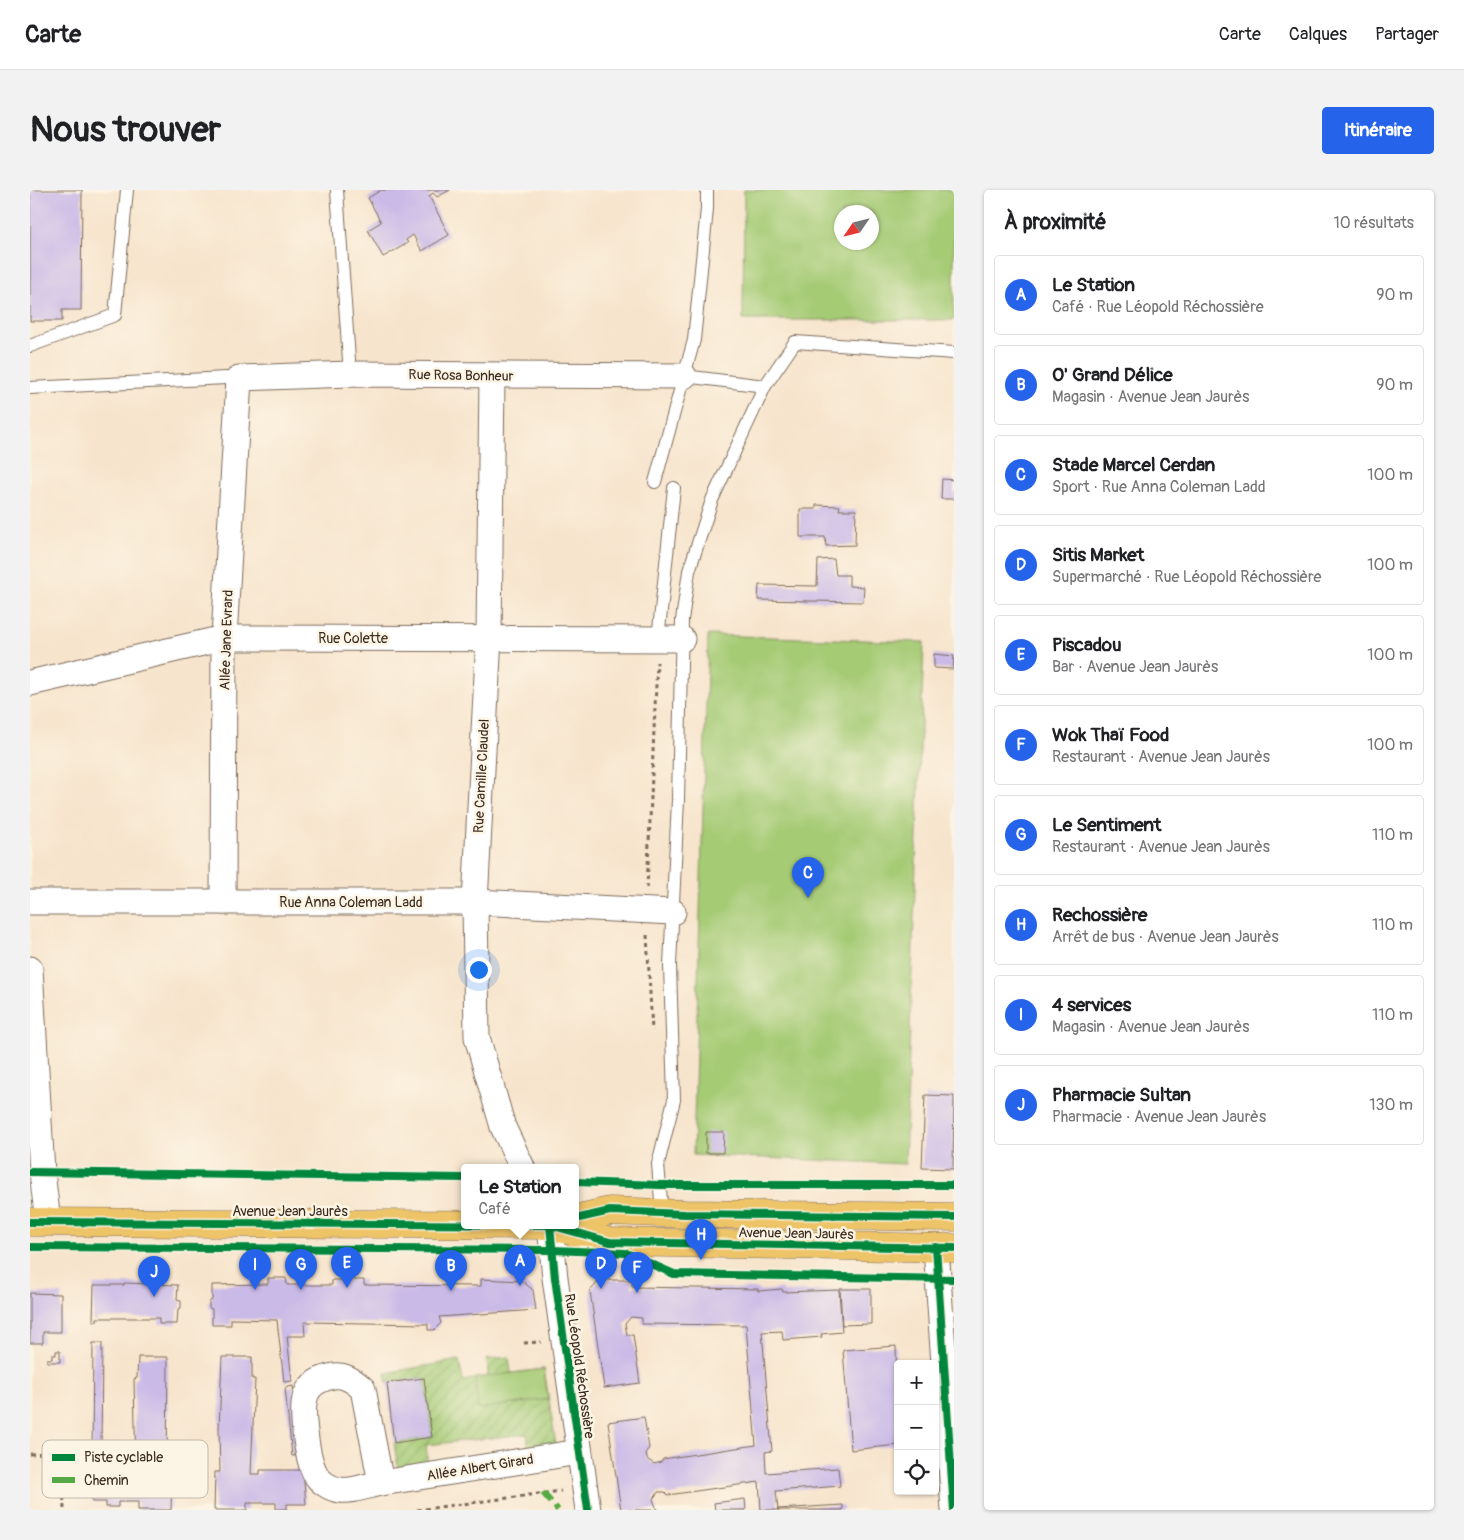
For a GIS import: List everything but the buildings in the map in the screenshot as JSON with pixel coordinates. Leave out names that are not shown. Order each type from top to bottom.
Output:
[{"type":"main road","name":"Avenue Jean Jaurès","points":[[579,1218],[610,1211],[954,1217]]},
{"type":"main road","name":"Avenue Jean Jaurès","points":[[39,1222],[461,1224]]},
{"type":"main road","name":"Avenue Jean Jaurès","points":[[565,1229],[610,1242],[945,1247]]},
{"type":"street","name":"Rue Rosa Bonheur","points":[[232,378],[350,374],[684,376]]},
{"type":"street","name":"Rue Camille Claudel","points":[[492,376],[488,637],[475,902],[476,1037],[503,1127],[521,1164]]},
{"type":"street","name":"Allée Jane Evrard","points":[[223,902],[224,638],[232,378]]},
{"type":"street","name":"Rue Colette","points":[[30,683],[224,638],[488,637],[670,639]]},
{"type":"street","name":"Rue Anna Coleman Ladd","points":[[30,902],[475,902],[673,912]]},
{"type":"street","points":[[30,969],[42,1172],[39,1222]]},
{"type":"street","name":"Rue Léopold Réchossière","points":[[551,1229],[555,1278],[586,1500]]},
{"type":"street","points":[[945,1247],[954,1510]]},
{"type":"street","name":"Allée Albert Girard","points":[[381,1483],[363,1389],[352,1378],[334,1376],[316,1381],[306,1393],[303,1410],[311,1459],[316,1475],[327,1486],[341,1491],[579,1452]]},
{"type":"lane","points":[[30,346],[115,315],[127,190]]},
{"type":"lane","points":[[338,190],[350,374]]},
{"type":"lane","points":[[655,482],[694,340],[707,209],[707,190]]},
{"type":"lane","points":[[670,639],[712,500],[765,386],[795,342],[954,353]]},
{"type":"lane","points":[[684,376],[765,386]]},
{"type":"lane","points":[[30,388],[232,378]]},
{"type":"lane","points":[[662,1213],[658,1164],[674,1100],[670,965],[673,912],[670,639],[674,488]]},
{"type":"path","points":[[417,1510],[586,1500]]},
{"type":"green space","points":[[744,190],[954,190],[954,320],[743,320]]},
{"type":"green space","points":[[708,635],[924,642],[905,1164],[693,1155]]},
{"type":"green space","points":[[509,1357],[511,1373],[544,1369],[556,1445],[529,1449],[527,1434],[426,1445],[428,1464],[398,1468],[394,1443],[432,1437],[424,1378],[387,1383],[385,1373],[459,1360],[463,1381],[488,1376],[487,1359]]},
{"type":"green space","points":[[544,1369],[548,1399],[478,1409],[475,1378]]},
{"type":"marked path","points":[[543,1493],[558,1510]]},
{"type":"cycle path","points":[[30,1172],[461,1178]]},
{"type":"cycle path","points":[[579,1182],[660,1185],[954,1185]]},
{"type":"cycle path","points":[[579,1218],[610,1211],[685,1214],[954,1217]]},
{"type":"cycle path","points":[[30,1222],[461,1224]]},
{"type":"cycle path","points":[[550,1229],[555,1278],[588,1510]]},
{"type":"cycle path","points":[[564,1229],[610,1242],[954,1248]]},
{"type":"cycle path","points":[[30,1247],[552,1250],[626,1253],[674,1274],[954,1279]]},
{"type":"cycle path","points":[[936,1247],[954,1510]]},
{"type":"place","name":"Stade Marcel Cerdan","points":[[808,898]]},
{"type":"place","name":"Rechossière","points":[[701,1260]]},
{"type":"place","name":"Le Station","points":[[520,1286]]},
{"type":"place","name":"Piscadou","points":[[347,1288]]},
{"type":"place","name":"Sitis Market","points":[[601,1289]]},
{"type":"place","name":"4 services","points":[[255,1290]]},
{"type":"place","name":"Le Sentiment","points":[[301,1290]]},
{"type":"place","name":"O' Grand Délice","points":[[451,1291]]},
{"type":"place","name":"Wok Thaï Food","points":[[637,1293]]},
{"type":"place","name":"Pharmacie Sultan","points":[[154,1297]]}]
